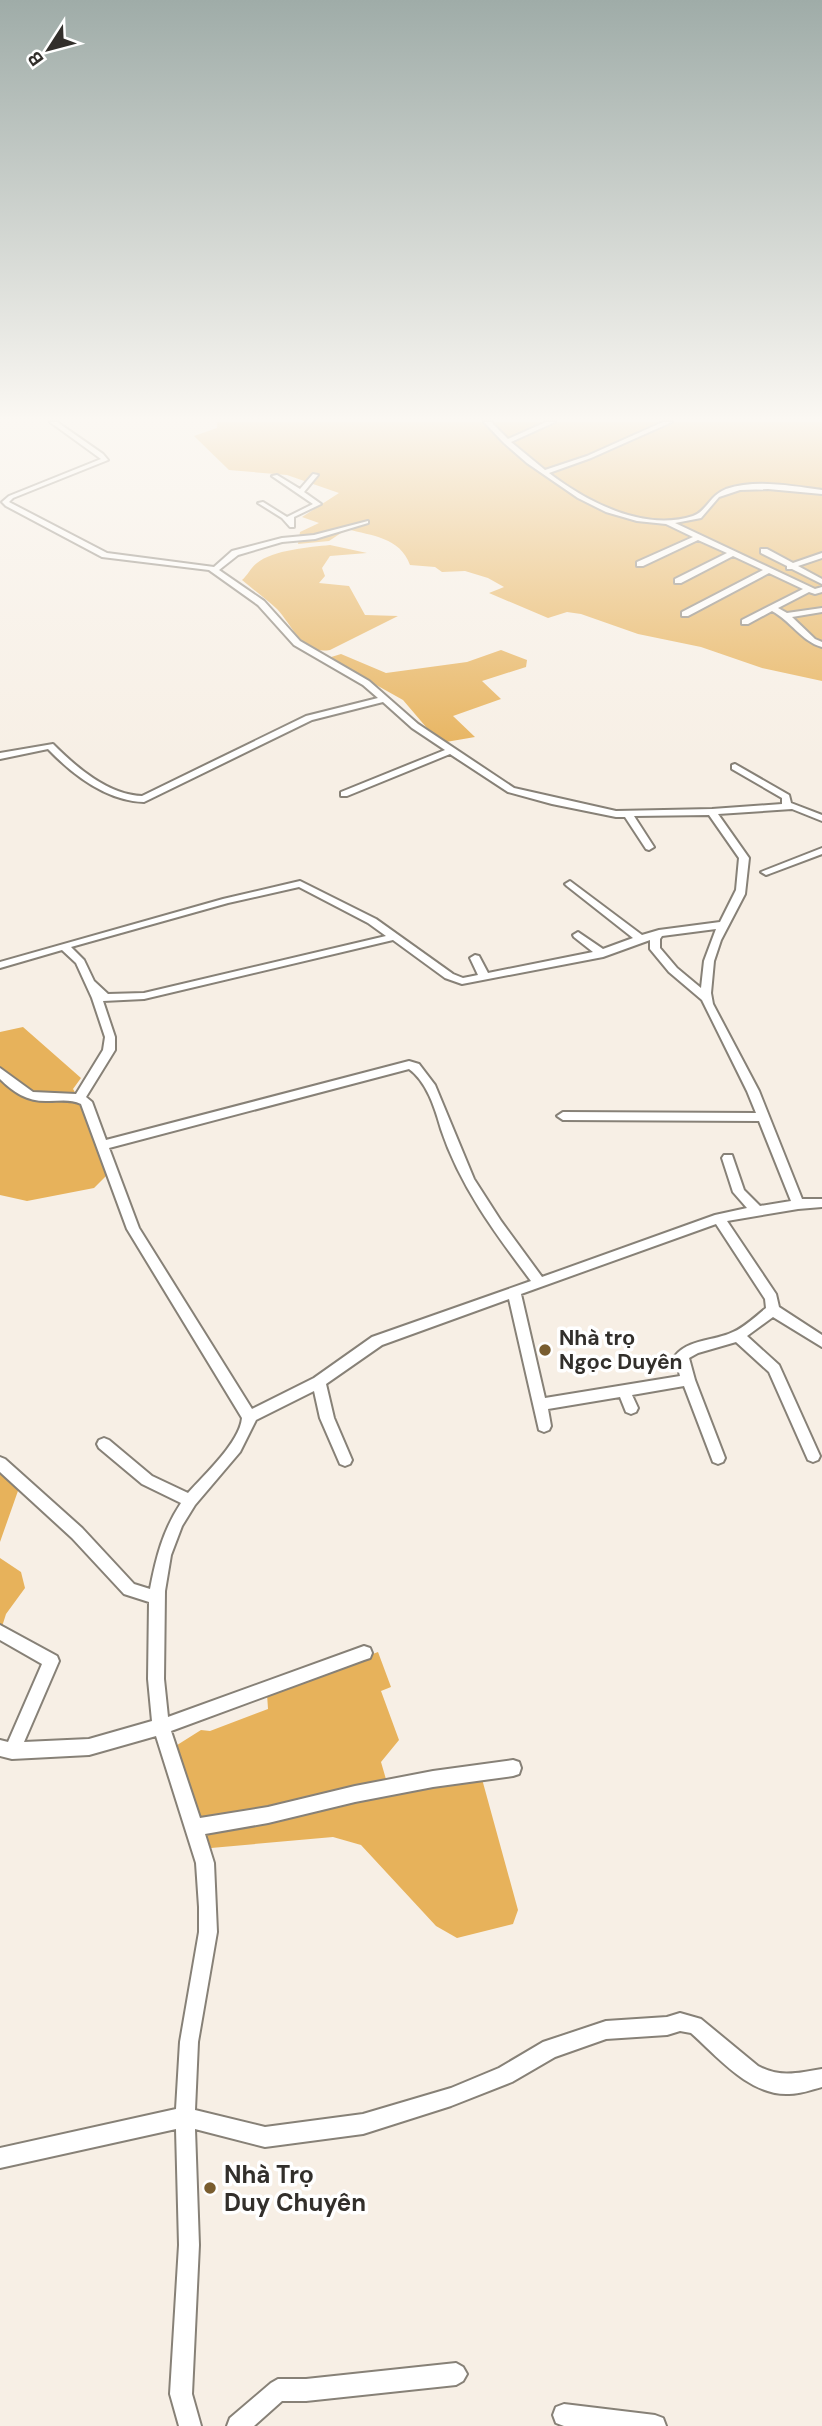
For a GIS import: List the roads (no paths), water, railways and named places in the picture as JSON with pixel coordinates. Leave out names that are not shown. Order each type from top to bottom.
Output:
[{"type":"street","points":[[66,535],[105,555],[205,565],[215,570],[261,603],[297,643],[366,683],[449,751],[512,790],[586,809],[628,814],[712,812],[787,806],[803,809],[822,818]]},
{"type":"street","points":[[282,540],[288,535]]},
{"type":"street","points":[[215,570],[235,552],[282,540],[321,535]]},
{"type":"street","points":[[694,535],[815,592],[822,589]]},
{"type":"street","points":[[640,564],[698,537]]},
{"type":"street","points":[[764,551],[822,582]]},
{"type":"street","points":[[678,580],[733,553]]},
{"type":"street","points":[[790,567],[822,555]]},
{"type":"street","points":[[685,614],[769,570]]},
{"type":"street","points":[[745,622],[809,589]]},
{"type":"street","points":[[772,608],[786,615],[812,642],[822,645]]},
{"type":"street","points":[[786,615],[822,610]]},
{"type":"street","points":[[0,756],[50,746],[69,765],[106,788],[124,798],[144,799],[309,718],[384,699]]},
{"type":"street","points":[[344,794],[449,751]]},
{"type":"street","points":[[735,767],[786,797],[787,806]]},
{"type":"street","points":[[712,812],[744,855],[741,891],[723,925],[704,977],[706,998],[753,1091],[798,1204]]},
{"type":"street","points":[[628,814],[649,847]]},
{"type":"street","points":[[766,872],[822,851]]},
{"type":"street","points":[[0,965],[214,904],[300,884],[361,914],[456,979],[485,978],[603,954],[659,933],[723,925]]},
{"type":"street","points":[[569,884],[640,940]]},
{"type":"street","points":[[659,933],[654,939],[655,949],[673,970],[706,998]]},
{"type":"street","points":[[578,935],[603,954]]},
{"type":"street","points":[[87,980],[105,998],[144,996],[394,937]]},
{"type":"street","points":[[64,946],[80,962],[97,998],[110,1037],[109,1050],[80,1097]]},
{"type":"street","points":[[475,958],[485,978]]},
{"type":"street","points":[[101,1146],[409,1065],[415,1067],[444,1118],[461,1164],[493,1222],[538,1281]]},
{"type":"street","points":[[0,1072],[21,1091],[32,1096],[80,1097],[86,1102],[133,1229],[249,1417],[249,1423],[234,1448],[190,1501],[176,1523],[164,1555],[158,1598],[156,1679],[161,1727],[205,1863],[208,1932],[189,2042],[184,2117],[190,2245],[181,2394],[190,2426]]},
{"type":"street","points":[[563,1116],[762,1117]]},
{"type":"street","points":[[729,1158],[739,1192],[757,1212]]},
{"type":"street","points":[[249,1417],[318,1382],[377,1341],[719,1218],[798,1204],[822,1203]]},
{"type":"street","points":[[719,1218],[771,1298],[773,1310],[822,1342]]},
{"type":"street","points":[[514,1293],[544,1426]]},
{"type":"street","points":[[719,1458],[681,1360],[684,1353],[738,1336],[773,1310]]},
{"type":"street","points":[[738,1336],[774,1369],[813,1456]]},
{"type":"street","points":[[540,1405],[688,1380]]},
{"type":"street","points":[[318,1382],[327,1418],[345,1460]]},
{"type":"street","points":[[625,1391],[631,1408]]},
{"type":"street","points":[[104,1444],[147,1479],[190,1501]]},
{"type":"street","points":[[0,1463],[77,1533],[129,1589],[158,1598]]},
{"type":"street","points":[[0,1632],[51,1661],[6,1750],[89,1747],[161,1727],[363,1653]]},
{"type":"street","points":[[195,1827],[268,1815],[433,1779],[513,1768]]},
{"type":"street","points":[[0,2158],[184,2117],[265,2137],[363,2124],[451,2097],[505,2075],[550,2049],[606,2030],[667,2026],[680,2022],[695,2025],[715,2039],[751,2073],[766,2081],[788,2085],[822,2078]]},
{"type":"street","points":[[238,2426],[278,2390],[306,2390],[456,2374]]},
{"type":"street","points":[[564,2416],[655,2426]]},
{"type":"place","name":"Nhà trọ Ngọc Duyên","points":[[545,1350]]},
{"type":"place","name":"Nhà Trọ Duy Chuyên","points":[[210,2188]]}]
